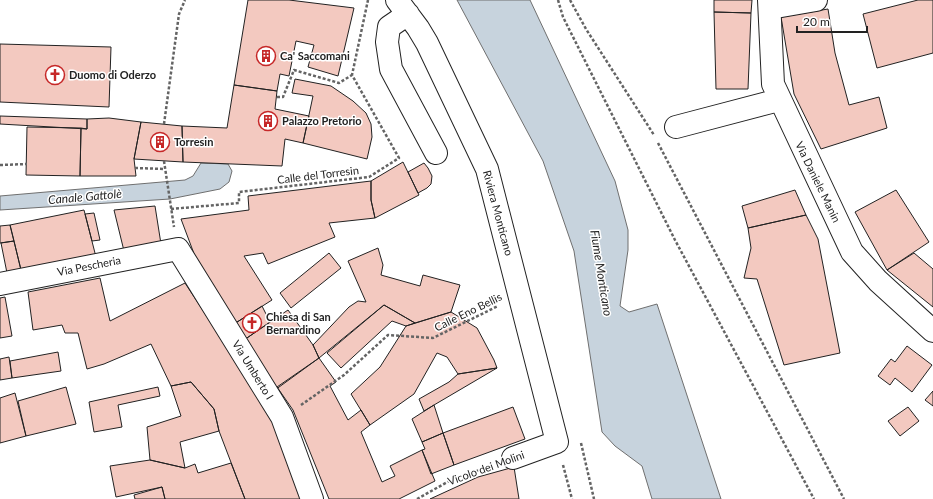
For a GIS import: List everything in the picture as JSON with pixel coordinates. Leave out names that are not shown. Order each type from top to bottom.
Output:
[{"type":"street","points":[[769,4],[816,0]]},
{"type":"street","name":"Via Daniele Manin","points":[[769,4],[773,84],[779,100],[852,252],[878,281],[933,331]]},
{"type":"street","points":[[402,7],[389,27],[387,42],[391,69],[436,153]]},
{"type":"street","name":"Riviera Monticano","points":[[402,7],[426,43],[487,169],[557,442]]},
{"type":"street","points":[[676,127],[779,100]]},
{"type":"street","name":"Via Pescheria","points":[[0,284],[178,249]]},
{"type":"street","name":"Via Umberto I","points":[[178,249],[282,417],[312,499]]},
{"type":"street","name":"Vicolo dei Molini","points":[[513,458],[557,442]]},
{"type":"path","points":[[164,124],[179,14],[185,0]]},
{"type":"path","points":[[277,97],[283,96],[294,70],[339,82],[352,75],[368,0]]},
{"type":"path","points":[[558,0],[567,23],[675,240],[814,499]]},
{"type":"path","points":[[570,0],[586,29],[655,138],[844,499]]},
{"type":"path","name":"Calle del Torresin","points":[[165,169],[171,209],[239,203],[239,192],[368,177],[398,158],[352,75]]},
{"type":"path","points":[[136,168],[165,169],[164,161]]},
{"type":"path","points":[[0,165],[27,164]]},
{"type":"path","name":"Calle Eno Bellis","points":[[282,417],[344,375],[388,335],[433,338],[519,296]]},
{"type":"path","points":[[557,442],[572,499]]},
{"type":"path","name":"Vicolo dei Molini","points":[[416,499],[451,480],[513,458]]},
{"type":"water","name":"Fiume Monticano","points":[[457,0],[530,0],[615,181],[628,230],[628,250],[620,306],[629,312],[657,304],[721,499],[652,499],[642,466],[615,446],[602,432],[574,251],[543,161]]},
{"type":"water","name":"Canale Gattolè","points":[[201,163],[228,164],[232,171],[229,182],[220,189],[170,199],[0,210],[0,196],[185,180],[193,176]]},
{"type":"building","name":"Ca' Saccomani","points":[[248,0],[289,0],[354,8],[338,76],[308,67],[314,45],[296,41],[289,76],[280,74],[277,91],[234,85]]},
{"type":"building","points":[[714,0],[752,0],[751,13],[714,12]]},
{"type":"building","points":[[918,0],[933,0],[933,53],[877,68],[863,14]]},
{"type":"building","points":[[828,9],[835,53],[849,105],[879,97],[887,128],[821,149],[794,94],[781,17]]},
{"type":"building","points":[[714,12],[751,13],[748,89],[716,89]]},
{"type":"building","name":"Duomo di Oderzo","points":[[0,44],[111,47],[109,107],[0,102]]},
{"type":"building","points":[[295,79],[331,86],[353,101],[366,113],[371,124],[372,137],[367,159],[303,143],[313,96],[292,93]]},
{"type":"building","name":"Palazzo Pretorio","points":[[234,85],[277,91],[275,109],[309,116],[303,143],[285,139],[282,166],[183,162],[182,126],[227,128]]},
{"type":"building","points":[[0,116],[87,119],[87,129],[0,124]]},
{"type":"building","points":[[109,118],[141,122],[134,159],[136,176],[80,176],[81,128],[87,129],[87,119]]},
{"type":"building","name":"Torresin","points":[[141,122],[182,126],[183,162],[134,159]]},
{"type":"building","points":[[27,127],[81,128],[80,176],[26,175]]},
{"type":"building","points":[[403,162],[419,195],[375,218],[371,200],[371,181]]},
{"type":"building","points":[[424,163],[432,176],[431,184],[418,193],[408,172]]},
{"type":"building","points":[[371,181],[371,200],[375,218],[329,223],[335,237],[268,264],[263,253],[244,256],[272,300],[234,324],[202,275],[181,219],[249,210],[248,196]]},
{"type":"building","points":[[795,190],[806,215],[748,228],[742,206]]},
{"type":"building","points":[[896,190],[929,242],[887,270],[855,212]]},
{"type":"building","points":[[155,206],[161,244],[124,251],[114,210]]},
{"type":"building","points":[[84,210],[96,257],[21,270],[10,225]]},
{"type":"building","points":[[94,213],[100,240],[92,241],[85,214]]},
{"type":"building","points":[[806,215],[818,239],[840,353],[784,365],[757,279],[744,278],[751,248],[748,228]]},
{"type":"building","points":[[10,225],[14,241],[0,243],[0,226]]},
{"type":"building","points":[[14,241],[21,270],[7,273],[1,243]]},
{"type":"building","points":[[378,248],[383,265],[381,275],[420,286],[423,275],[460,285],[451,312],[415,323],[384,305],[319,358],[313,345],[349,307],[358,301],[366,302],[348,261]]},
{"type":"building","points":[[329,253],[341,268],[291,308],[280,293]]},
{"type":"building","points":[[914,253],[933,269],[933,307],[887,270]]},
{"type":"building","points":[[100,278],[110,321],[185,283],[274,419],[304,499],[245,499],[219,431],[214,409],[191,382],[171,386],[151,344],[104,364],[87,369],[78,333],[65,333],[62,325],[33,330],[28,292]]},
{"type":"building","points":[[5,297],[12,336],[0,338],[0,298]]},
{"type":"building","points":[[384,305],[415,323],[406,326],[392,321],[341,368],[327,353]]},
{"type":"building","name":"Chiesa di San Bernardino","points":[[262,306],[270,322],[244,340],[234,324]]},
{"type":"building","points":[[288,310],[313,345],[319,358],[275,390],[244,340]]},
{"type":"building","points":[[451,312],[477,328],[497,368],[458,374],[447,357],[437,353],[414,394],[370,425],[351,394],[380,367],[406,326]]},
{"type":"building","points":[[907,346],[932,365],[912,392],[895,378],[890,385],[878,376],[891,359],[895,362]]},
{"type":"building","points":[[58,352],[61,371],[12,378],[10,361]]},
{"type":"building","points":[[9,357],[12,378],[0,380],[0,359]]},
{"type":"building","points":[[319,358],[336,382],[330,386],[348,420],[361,410],[370,425],[361,432],[382,482],[395,476],[390,466],[422,450],[435,481],[399,499],[329,499],[293,410],[277,387]]},
{"type":"building","points":[[497,368],[424,411],[419,399],[449,382],[458,374]]},
{"type":"building","points":[[191,382],[214,409],[219,431],[180,442],[185,468],[150,460],[147,427],[181,416],[171,386]]},
{"type":"building","points":[[66,387],[76,424],[26,436],[18,401]]},
{"type":"building","points":[[158,387],[160,396],[118,405],[122,427],[94,432],[89,402]]},
{"type":"building","points":[[933,391],[933,406],[925,400]]},
{"type":"building","points":[[15,393],[26,436],[0,443],[0,398]]},
{"type":"building","points":[[434,405],[443,433],[422,442],[412,419]]},
{"type":"building","points":[[513,407],[525,439],[454,465],[443,433]]},
{"type":"building","points":[[908,407],[919,421],[900,436],[888,421]]},
{"type":"building","points":[[443,433],[454,465],[431,474],[422,450],[425,449],[422,442]]},
{"type":"building","points":[[150,460],[185,468],[195,464],[198,473],[231,463],[245,499],[165,499],[162,487],[116,497],[110,466]]},
{"type":"building","points":[[514,467],[519,499],[430,499],[478,477]]},
{"type":"building","points":[[162,487],[165,499],[135,499],[134,495]]},
{"type":"place","name":"Ca' Saccomani","points":[[266,56]]},
{"type":"place","name":"Duomo di Oderzo","points":[[55,75]]},
{"type":"place","name":"Palazzo Pretorio","points":[[268,121]]},
{"type":"place","name":"Torresin","points":[[160,142]]},
{"type":"place","name":"Chiesa di San Bernardino","points":[[252,323]]}]
